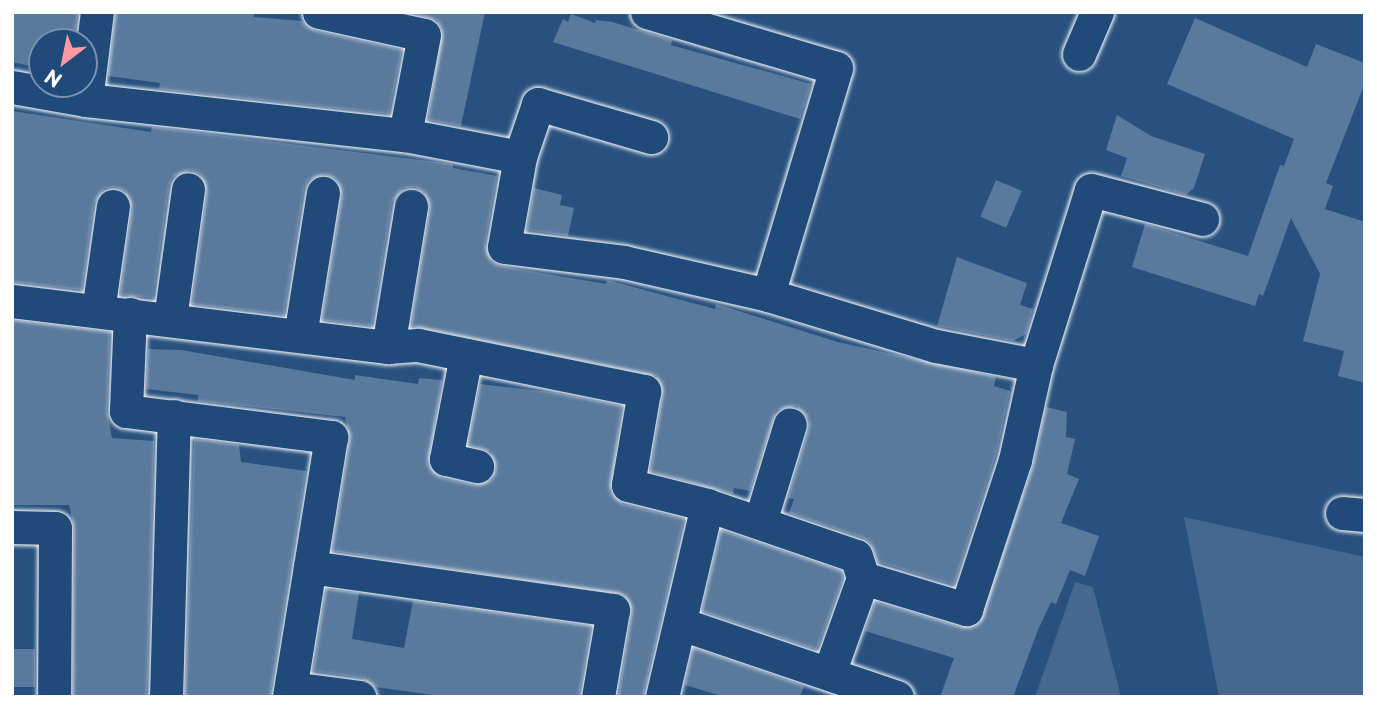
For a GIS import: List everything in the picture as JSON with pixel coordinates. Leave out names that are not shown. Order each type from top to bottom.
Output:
[{"type":"street","points":[[86,100],[97,12]]},
{"type":"street","points":[[319,12],[424,35],[405,135]]},
{"type":"street","points":[[647,12],[836,68],[768,295]]},
{"type":"street","points":[[1079,54],[1097,12]]},
{"type":"street","points":[[12,87],[86,100],[405,135],[520,157]]},
{"type":"street","points":[[651,137],[538,104],[520,157],[504,247],[624,262],[768,295],[936,346],[1036,365]]},
{"type":"street","points":[[170,319],[188,190]]},
{"type":"street","points":[[863,578],[966,609],[1015,460],[1036,365],[1091,190],[1202,219]]},
{"type":"street","points":[[300,336],[323,193]]},
{"type":"street","points":[[113,206],[114,312],[126,411],[331,437],[290,692],[359,697]]},
{"type":"street","points":[[388,348],[411,206]]},
{"type":"street","points":[[12,301],[388,348],[418,345],[644,391],[628,485],[707,505],[856,556],[863,578],[829,673]]},
{"type":"street","points":[[466,355],[446,459],[477,466]]},
{"type":"street","points":[[166,697],[174,416]]},
{"type":"street","points":[[760,522],[790,425]]},
{"type":"street","points":[[663,697],[707,505]]},
{"type":"street","points":[[12,527],[55,528],[54,697]]},
{"type":"street","points":[[310,567],[613,610],[598,697]]},
{"type":"street","points":[[681,624],[897,697]]},
{"type":"shaded area","points":[[1184,517],[1365,557],[1365,697],[1219,697]]},
{"type":"shaded area","points":[[1075,582],[1093,587],[1121,697],[1035,697]]},
{"type":"building","points":[[12,12],[78,12],[76,28],[28,28],[28,65],[12,62]]},
{"type":"building","points":[[116,12],[254,12],[254,17],[302,21],[315,31],[402,50],[389,114],[159,89],[160,83],[108,76]]},
{"type":"building","points":[[410,12],[485,12],[461,126],[428,120],[442,29],[436,20]]},
{"type":"building","points":[[571,14],[595,23],[596,20],[612,22],[672,40],[671,45],[811,84],[800,119],[553,42],[563,19],[568,22]]},
{"type":"building","points":[[1195,18],[1307,67],[1316,44],[1365,63],[1365,83],[1326,183],[1333,186],[1325,209],[1365,222],[1365,383],[1338,376],[1344,351],[1303,341],[1320,274],[1291,218],[1263,296],[1259,294],[1255,306],[1132,267],[1145,224],[1248,256],[1280,165],[1284,166],[1294,139],[1167,84]]},
{"type":"building","points":[[12,111],[151,132],[152,127],[453,164],[453,168],[497,176],[485,244],[492,262],[501,266],[606,284],[607,280],[715,309],[716,304],[838,342],[996,377],[994,386],[1010,391],[996,455],[954,585],[878,562],[870,543],[863,538],[789,513],[794,499],[788,498],[809,429],[809,419],[796,406],[776,410],[750,491],[734,488],[733,494],[650,471],[663,394],[656,376],[411,326],[430,208],[424,192],[415,187],[404,188],[392,202],[372,326],[322,320],[342,195],[336,179],[325,174],[309,180],[304,189],[284,315],[192,304],[207,191],[200,174],[190,170],[173,177],[169,186],[153,298],[120,295],[132,208],[125,191],[115,187],[105,188],[94,203],[82,290],[12,282]]},
{"type":"building","points":[[1117,115],[1151,136],[1205,154],[1194,188],[1186,195],[1121,176],[1127,158],[1106,150]]},
{"type":"building","points":[[996,180],[1022,191],[1006,228],[980,217]]},
{"type":"building","points":[[534,188],[562,195],[560,205],[574,208],[568,236],[527,230]]},
{"type":"building","points":[[957,257],[1027,283],[1020,305],[1033,309],[1026,334],[1013,341],[937,326]]},
{"type":"building","points":[[12,320],[110,332],[107,410],[112,438],[154,441],[147,697],[73,697],[74,528],[69,505],[12,505]]},
{"type":"building","points":[[148,349],[181,350],[355,380],[355,375],[418,384],[419,378],[442,380],[428,464],[441,478],[473,485],[491,480],[496,470],[491,452],[468,444],[480,384],[550,392],[622,406],[610,492],[623,504],[684,519],[643,697],[618,697],[632,613],[624,595],[332,551],[350,440],[345,417],[198,401],[198,395],[146,389]]},
{"type":"building","points":[[1046,407],[1067,412],[1066,437],[1075,439],[1067,474],[1079,479],[1061,523],[1099,536],[1085,576],[1070,570],[1056,604],[1051,602],[1038,630],[1013,697],[940,697],[954,658],[865,631],[875,602],[960,627],[979,623],[1033,466]]},
{"type":"building","points":[[194,439],[239,445],[241,462],[306,471],[270,697],[185,697]]},
{"type":"building","points":[[721,530],[841,571],[843,578],[817,650],[702,611]]},
{"type":"building","points":[[326,589],[359,593],[352,639],[404,648],[413,601],[591,626],[579,697],[448,697],[375,687],[362,678],[313,671]]},
{"type":"building","points":[[693,648],[804,686],[800,697],[725,697],[685,685]]},
{"type":"building","points":[[12,649],[35,649],[35,687],[12,687]]}]
